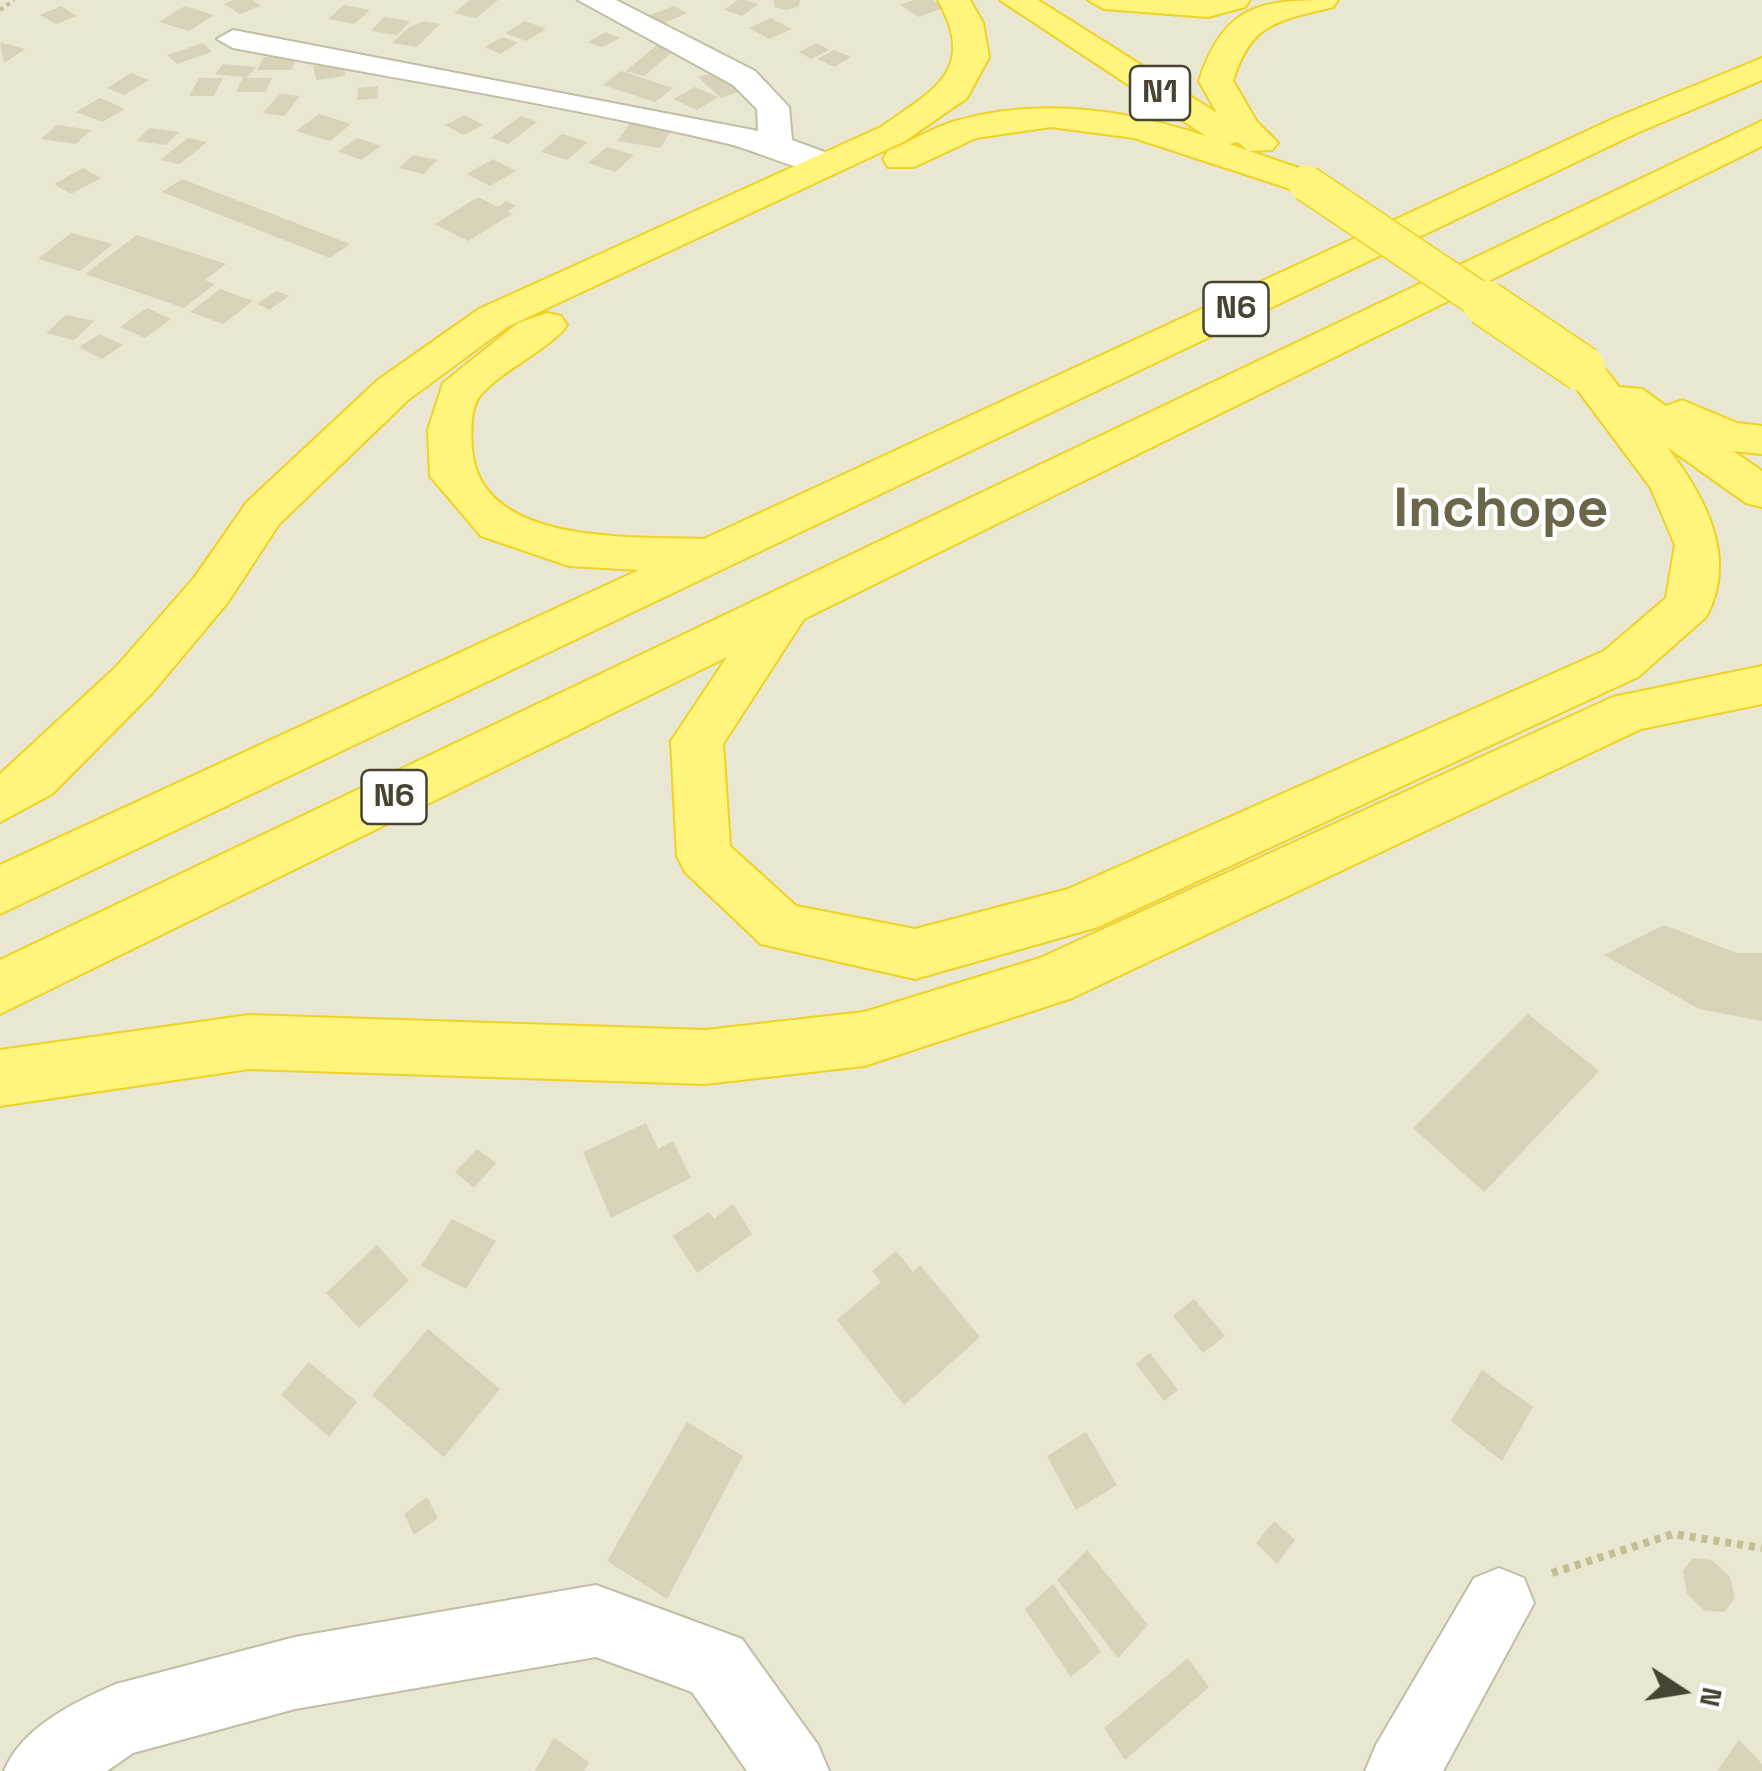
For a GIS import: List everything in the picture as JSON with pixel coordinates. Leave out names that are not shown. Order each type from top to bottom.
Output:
[{"type":"highway","points":[[0,801],[34,779],[134,680],[211,590],[263,513],[392,390],[493,318],[893,134],[956,91],[972,57],[967,22],[954,0]]},
{"type":"highway","name":"N1","points":[[1016,0],[1306,183]]},
{"type":"highway","points":[[1104,0],[1208,7],[1234,0]]},
{"type":"highway","points":[[1322,0],[1265,15],[1228,43],[1216,81],[1243,128],[1306,183],[1762,492]]},
{"type":"highway","name":"N6","points":[[0,891],[1627,124],[1762,68]]},
{"type":"highway","points":[[712,556],[569,550],[497,525],[452,476],[449,430],[458,393],[532,332],[964,130],[1018,119],[1080,116],[1158,133],[1306,183]]},
{"type":"highway","name":"N6","points":[[0,988],[1762,132]]},
{"type":"highway","points":[[787,607],[697,740],[704,856],[781,927],[916,954],[1078,910],[1621,664],[1689,604],[1698,545],[1671,483],[1583,369]]},
{"type":"highway","points":[[1583,369],[1729,436],[1762,440]]},
{"type":"highway","points":[[0,1078],[249,1042],[705,1057],[864,1039],[1052,980],[1631,711],[1762,686]]},
{"type":"street","points":[[593,0],[744,78],[773,107],[775,144]]},
{"type":"street","points":[[232,39],[542,95],[775,144],[826,164]]},
{"type":"street","points":[[1402,1771],[1499,1604]]},
{"type":"street","points":[[40,1771],[116,1722],[295,1673],[596,1621],[716,1665],[792,1771]]},
{"type":"path","points":[[0,10],[14,0]]},
{"type":"path","points":[[1499,1604],[1559,1570],[1673,1534],[1762,1548]]},
{"type":"shaded area","points":[[0,0],[1762,0],[1762,1771],[0,1771]]},
{"type":"building","points":[[253,0],[261,6],[240,14],[224,4]]},
{"type":"building","points":[[470,0],[498,0],[476,18],[454,13]]},
{"type":"building","points":[[738,0],[758,4],[742,16],[724,10]]},
{"type":"building","points":[[773,0],[800,0],[799,6],[787,10],[775,7]]},
{"type":"building","points":[[933,0],[945,7],[919,17],[900,5]]},
{"type":"building","points":[[344,5],[370,10],[354,24],[328,19]]},
{"type":"building","points":[[61,6],[77,16],[56,24],[40,15]]},
{"type":"building","points":[[185,6],[214,15],[189,31],[159,22]]},
{"type":"building","points":[[674,6],[687,13],[664,23],[650,15]]},
{"type":"building","points":[[384,17],[410,21],[397,35],[371,31]]},
{"type":"building","points":[[771,18],[792,29],[769,39],[749,28]]},
{"type":"building","points":[[423,21],[440,24],[417,47],[392,43],[410,27]]},
{"type":"building","points":[[525,21],[546,29],[526,41],[505,33]]},
{"type":"building","points":[[606,32],[620,38],[602,47],[588,42]]},
{"type":"building","points":[[503,37],[518,43],[500,54],[485,47]]},
{"type":"building","points":[[0,42],[25,49],[4,63]]},
{"type":"building","points":[[203,43],[212,52],[177,64],[167,55]]},
{"type":"building","points":[[817,43],[829,50],[811,59],[799,52]]},
{"type":"building","points":[[658,44],[676,49],[644,76],[626,71]]},
{"type":"building","points":[[834,50],[851,57],[834,67],[817,59]]},
{"type":"building","points":[[264,57],[297,58],[291,70],[257,70]]},
{"type":"building","points":[[343,61],[345,76],[316,80],[313,66]]},
{"type":"building","points":[[223,64],[256,67],[247,78],[272,78],[266,92],[236,92],[243,77],[215,74]]},
{"type":"building","points":[[621,71],[673,88],[655,102],[603,85]]},
{"type":"building","points":[[716,72],[739,92],[721,98],[698,77]]},
{"type":"building","points":[[131,73],[149,80],[124,95],[107,88]]},
{"type":"building","points":[[199,78],[223,78],[214,96],[189,96]]},
{"type":"building","points":[[378,86],[377,98],[357,100],[358,88]]},
{"type":"building","points":[[695,87],[718,97],[697,110],[673,99]]},
{"type":"building","points":[[280,94],[300,96],[284,116],[263,113]]},
{"type":"building","points":[[100,98],[125,109],[102,122],[76,112]]},
{"type":"building","points":[[319,114],[351,124],[330,141],[296,131]]},
{"type":"building","points":[[465,115],[483,125],[463,135],[445,125]]},
{"type":"building","points":[[521,116],[537,122],[508,144],[491,138]]},
{"type":"building","points":[[630,123],[672,130],[660,148],[617,141]]},
{"type":"building","points":[[57,125],[91,130],[76,144],[41,139]]},
{"type":"building","points":[[149,128],[179,132],[166,145],[136,141]]},
{"type":"building","points":[[562,134],[588,142],[567,160],[541,152]]},
{"type":"building","points":[[188,138],[207,142],[180,164],[160,160]]},
{"type":"building","points":[[358,138],[381,146],[361,160],[338,151]]},
{"type":"building","points":[[607,147],[634,155],[615,172],[588,163]]},
{"type":"building","points":[[413,155],[437,160],[424,174],[399,168]]},
{"type":"building","points":[[493,159],[516,171],[490,186],[467,174]]},
{"type":"building","points":[[83,168],[101,178],[71,194],[54,184]]},
{"type":"building","points":[[182,179],[350,244],[330,258],[162,192]]},
{"type":"building","points":[[478,197],[498,207],[506,201],[516,206],[507,211],[512,214],[468,241],[435,224]]},
{"type":"building","points":[[71,233],[113,244],[80,271],[38,259]]},
{"type":"building","points":[[137,235],[226,264],[205,280],[215,284],[184,308],[85,274]]},
{"type":"building","points":[[220,289],[253,301],[223,324],[190,312]]},
{"type":"building","points":[[277,291],[289,296],[269,310],[257,304]]},
{"type":"building","points":[[147,308],[171,319],[145,338],[120,327]]},
{"type":"building","points":[[66,315],[94,321],[74,340],[46,333]]},
{"type":"building","points":[[100,334],[123,345],[102,359],[79,347]]},
{"type":"building","points":[[1664,925],[1737,953],[1762,953],[1762,1021],[1699,1009],[1604,955]]},
{"type":"building","points":[[1528,1014],[1599,1071],[1484,1192],[1413,1128]]},
{"type":"building","points":[[646,1123],[658,1149],[673,1141],[691,1178],[611,1218],[583,1152]]},
{"type":"building","points":[[477,1149],[496,1163],[474,1188],[455,1172]]},
{"type":"building","points":[[733,1204],[752,1234],[697,1273],[673,1236],[709,1212],[714,1219]]},
{"type":"building","points":[[452,1219],[496,1241],[466,1289],[421,1266]]},
{"type":"building","points":[[377,1245],[409,1281],[359,1328],[326,1293]]},
{"type":"building","points":[[896,1251],[913,1272],[920,1265],[980,1337],[904,1405],[837,1320],[881,1282],[872,1271]]},
{"type":"building","points":[[1194,1299],[1225,1336],[1203,1353],[1173,1316]]},
{"type":"building","points":[[428,1329],[500,1389],[444,1457],[372,1395]]},
{"type":"building","points":[[1150,1353],[1178,1390],[1164,1401],[1136,1364]]},
{"type":"building","points":[[309,1362],[357,1402],[329,1437],[281,1395]]},
{"type":"building","points":[[1482,1370],[1533,1407],[1502,1461],[1451,1421]]},
{"type":"building","points":[[687,1422],[743,1456],[667,1599],[607,1561]]},
{"type":"building","points":[[1086,1432],[1117,1485],[1076,1510],[1047,1456]]},
{"type":"building","points":[[427,1497],[438,1518],[414,1535],[404,1514]]},
{"type":"building","points":[[1274,1521],[1295,1540],[1277,1564],[1256,1543]]},
{"type":"building","points":[[1087,1550],[1148,1625],[1118,1658],[1057,1580]]},
{"type":"building","points":[[1693,1558],[1712,1560],[1730,1577],[1735,1598],[1724,1612],[1704,1610],[1687,1594],[1683,1571]]},
{"type":"building","points":[[1053,1584],[1101,1652],[1071,1677],[1025,1609]]},
{"type":"building","points":[[1188,1658],[1209,1687],[1125,1760],[1104,1728]]},
{"type":"building","points":[[554,1738],[589,1762],[584,1771],[535,1771]]},
{"type":"building","points":[[1739,1740],[1762,1764],[1762,1771],[1717,1771]]},
{"type":"district","name":"Inchope","points":[[1501,511]]}]
